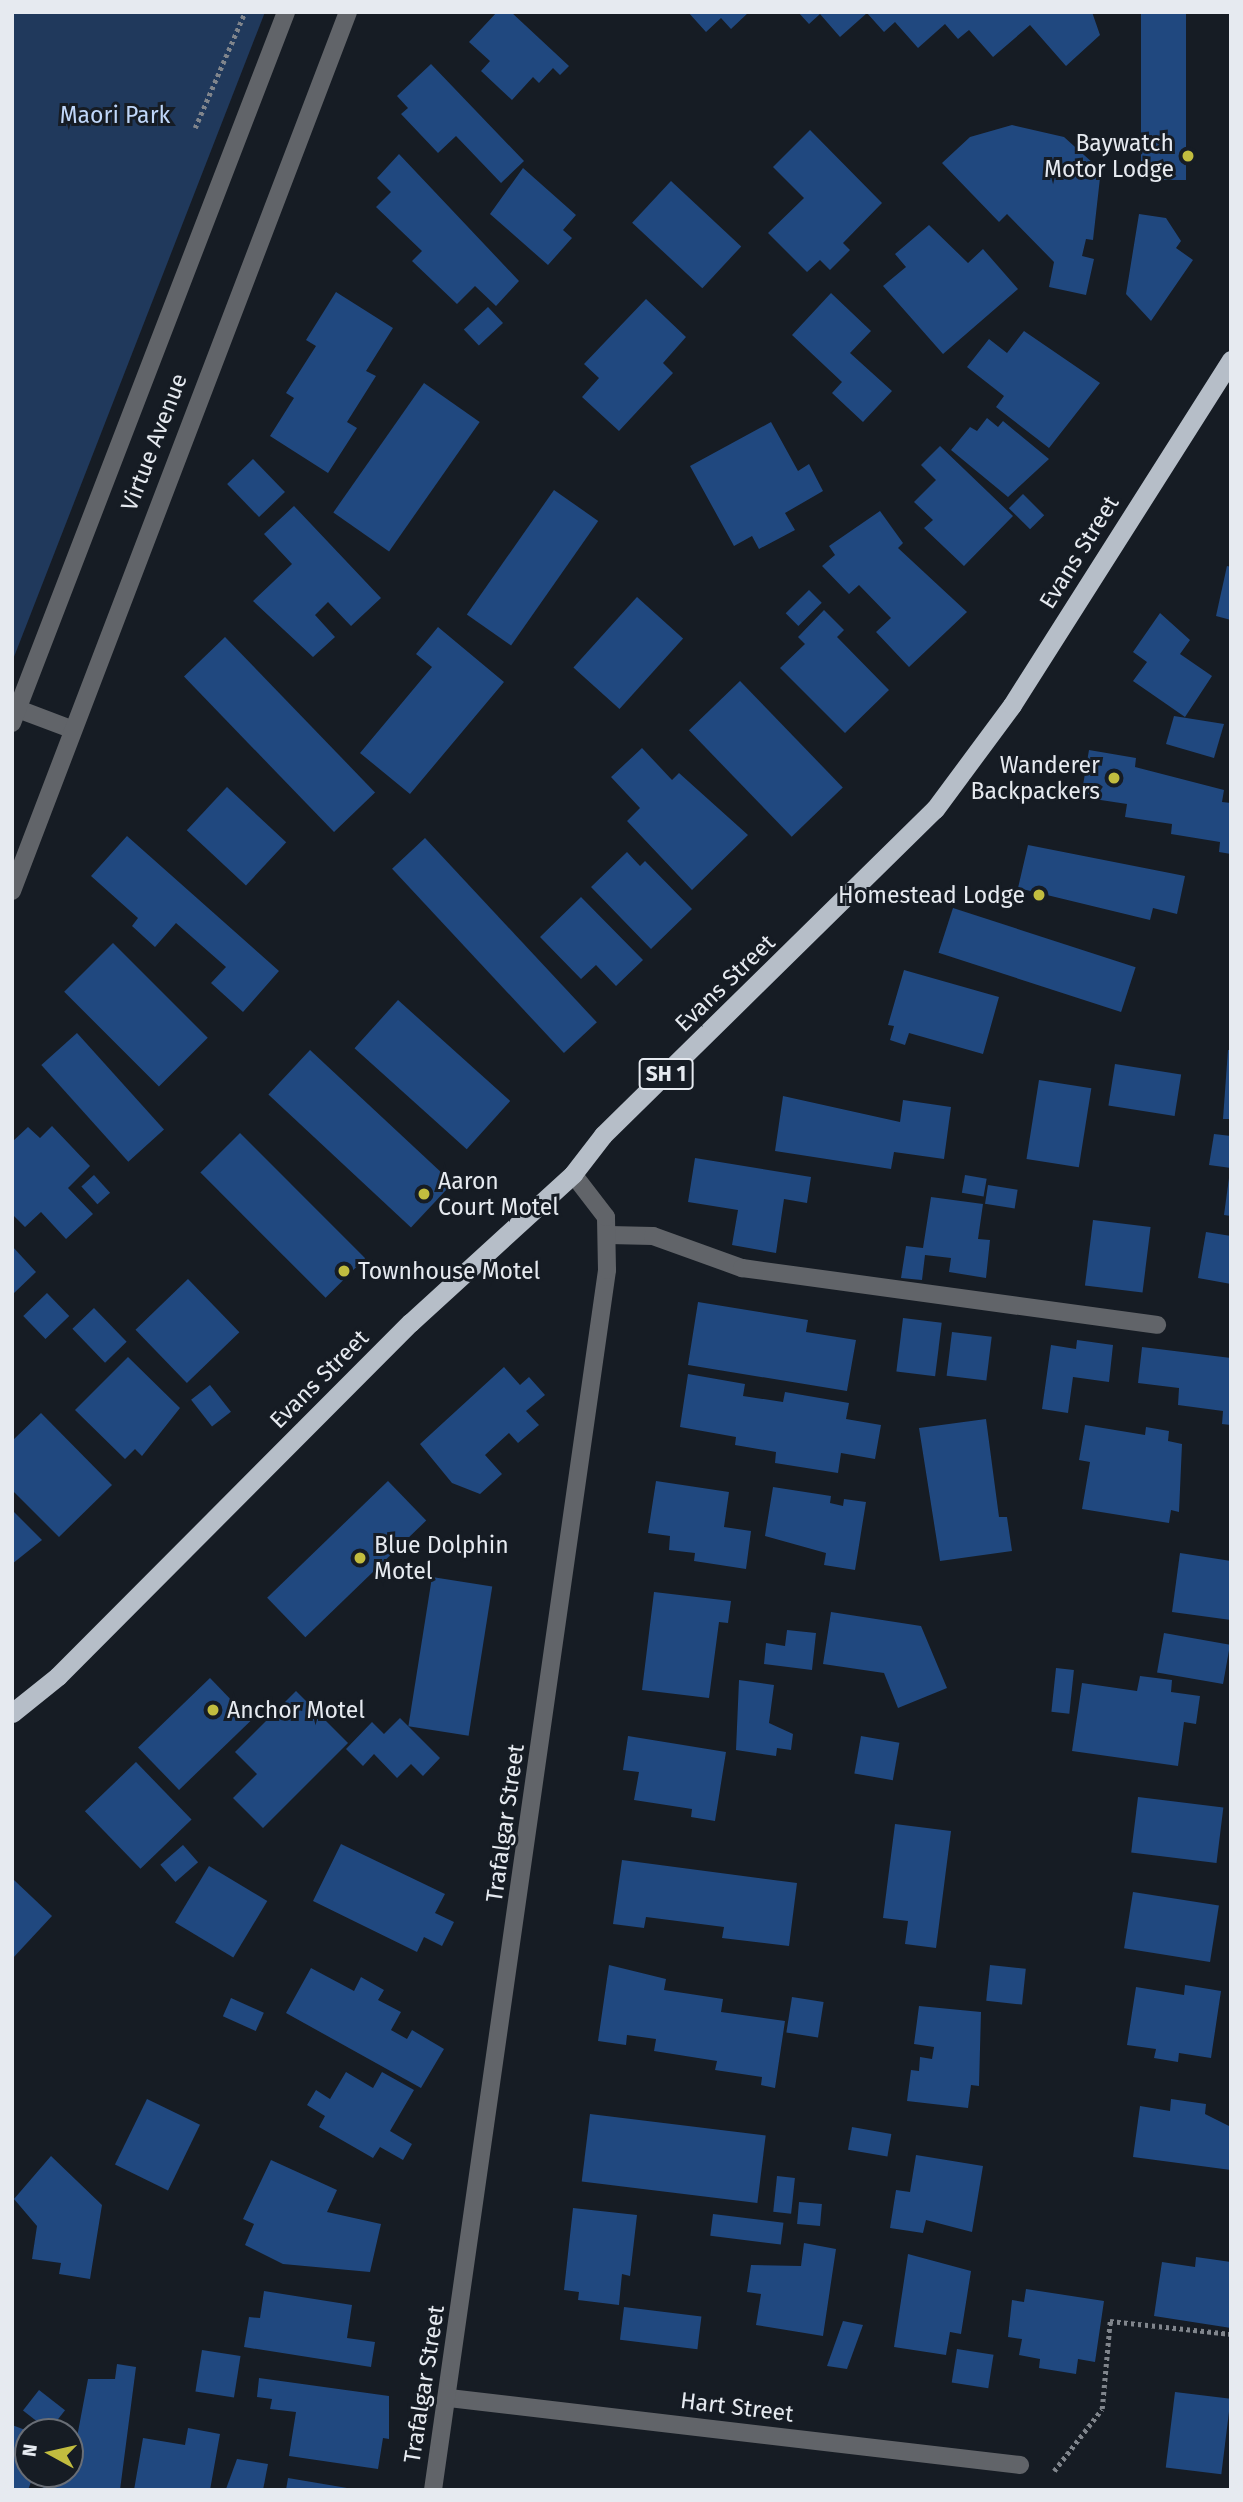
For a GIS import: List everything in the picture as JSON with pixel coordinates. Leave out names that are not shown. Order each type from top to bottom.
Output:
[{"type":"highway","name":"Evans Street","points":[[12,1713],[58,1676],[410,1323],[573,1174],[603,1135],[888,859],[974,762],[1231,360]]},
{"type":"street","name":"Virtue Avenue","points":[[15,716],[286,12]]},
{"type":"street","name":"Virtue Avenue","points":[[12,891],[71,729],[348,12]]},
{"type":"street","points":[[15,716],[71,729]]},
{"type":"street","name":"Trafalgar Street","points":[[433,2490],[449,2398],[609,1235],[597,1202],[573,1174]]},
{"type":"street","points":[[609,1235],[653,1236],[742,1268],[1157,1325]]},
{"type":"street","name":"Hart Street","points":[[449,2398],[1020,2465]]},
{"type":"path","points":[[195,128],[245,12]]},
{"type":"path","points":[[1055,2472],[1102,2409],[1110,2321],[1231,2334]]},
{"type":"green space","name":"Maori Park","points":[[12,12],[265,12],[12,662]]},
{"type":"building","points":[[497,12],[511,12],[569,66],[560,75],[553,68],[539,83],[533,77],[512,100],[481,71],[490,61],[469,42]]},
{"type":"building","points":[[688,12],[749,12],[731,29],[721,18],[706,32]]},
{"type":"building","points":[[798,12],[1092,12],[1100,35],[1066,66],[1030,25],[993,57],[969,30],[958,39],[945,24],[918,48],[895,22],[884,32],[867,13],[840,37],[820,14],[809,24]]},
{"type":"building","points":[[1141,12],[1186,12],[1186,180],[1141,180]]},
{"type":"building","points":[[431,64],[524,161],[501,183],[456,136],[438,153],[401,114],[408,108],[397,96]]},
{"type":"building","points":[[1012,125],[1064,137],[1094,164],[1091,176],[1100,178],[1093,240],[1086,239],[1082,256],[1094,259],[1086,295],[1049,287],[1054,262],[1007,214],[999,222],[942,163],[970,137]]},
{"type":"building","points":[[810,130],[882,203],[843,243],[850,250],[830,270],[820,260],[807,272],[768,233],[804,198],[773,167]]},
{"type":"building","points":[[399,154],[519,281],[496,306],[475,286],[457,304],[412,261],[422,251],[376,207],[391,192],[377,178]]},
{"type":"building","points":[[523,168],[576,215],[563,230],[572,238],[548,265],[490,214]]},
{"type":"building","points":[[671,181],[741,246],[702,288],[632,223]]},
{"type":"building","points":[[1139,214],[1166,218],[1181,241],[1176,248],[1193,260],[1151,321],[1126,294]]},
{"type":"building","points":[[929,225],[968,263],[983,249],[1018,289],[943,354],[883,286],[906,267],[895,254]]},
{"type":"building","points":[[336,292],[393,328],[366,371],[376,376],[347,422],[357,428],[328,473],[270,436],[294,398],[286,393],[316,346],[306,340]]},
{"type":"building","points":[[831,293],[871,331],[850,353],[892,391],[863,422],[832,393],[842,382],[792,335]]},
{"type":"building","points":[[646,299],[686,337],[663,363],[673,373],[619,431],[582,397],[599,378],[584,364]]},
{"type":"building","points":[[488,307],[503,323],[479,346],[464,330]]},
{"type":"building","points":[[1024,331],[1100,383],[1049,448],[996,407],[1004,396],[967,367],[989,339],[1007,353]]},
{"type":"building","points":[[424,383],[480,422],[389,551],[333,512]]},
{"type":"building","points":[[987,418],[998,427],[1003,421],[1049,459],[1008,497],[951,450],[970,427],[977,431]]},
{"type":"building","points":[[771,422],[798,471],[809,464],[823,491],[785,513],[795,530],[759,549],[752,536],[734,546],[690,466]]},
{"type":"building","points":[[940,446],[1013,516],[964,566],[924,528],[933,520],[914,502],[936,480],[921,465]]},
{"type":"building","points":[[253,459],[285,492],[259,517],[227,484]]},
{"type":"building","points":[[554,490],[598,521],[511,645],[467,615]]},
{"type":"building","points":[[1023,494],[1044,515],[1030,529],[1009,508]]},
{"type":"building","points":[[294,506],[381,598],[351,626],[328,602],[315,615],[335,637],[313,657],[253,601],[292,564],[264,534]]},
{"type":"building","points":[[880,511],[903,543],[898,548],[967,612],[909,667],[876,632],[891,618],[859,585],[849,594],[822,566],[835,555],[829,546]]},
{"type":"building","points":[[1227,566],[1231,567],[1231,620],[1216,616]]},
{"type":"building","points":[[809,590],[822,603],[798,626],[786,613]]},
{"type":"building","points":[[637,597],[683,638],[620,709],[573,668]]},
{"type":"building","points":[[824,610],[844,630],[837,637],[889,690],[845,733],[780,668],[805,644],[798,637]]},
{"type":"building","points":[[1160,613],[1190,640],[1180,654],[1212,676],[1185,717],[1133,681],[1147,662],[1133,652]]},
{"type":"building","points":[[438,627],[504,682],[410,794],[360,753],[432,667],[416,654]]},
{"type":"building","points":[[225,637],[375,792],[334,832],[184,677]]},
{"type":"building","points":[[740,681],[843,787],[792,837],[689,730]]},
{"type":"building","points":[[1174,716],[1224,724],[1214,758],[1166,744]]},
{"type":"building","points":[[642,748],[672,780],[679,773],[748,835],[692,890],[627,821],[640,808],[611,777]]},
{"type":"building","points":[[1089,750],[1136,758],[1135,767],[1224,790],[1222,802],[1231,803],[1231,854],[1219,852],[1220,842],[1171,834],[1172,824],[1125,817],[1127,804],[1081,797]]},
{"type":"building","points":[[227,787],[286,842],[246,885],[187,830]]},
{"type":"building","points":[[127,836],[279,971],[243,1012],[211,983],[226,967],[176,923],[155,947],[132,926],[138,918],[91,876]]},
{"type":"building","points":[[425,838],[597,1022],[564,1053],[392,869]]},
{"type":"building","points":[[1028,845],[1185,876],[1177,914],[1153,908],[1150,920],[1018,888]]},
{"type":"building","points":[[627,852],[640,866],[645,861],[692,909],[651,949],[591,887]]},
{"type":"building","points":[[581,897],[643,960],[616,986],[596,965],[581,979],[540,937]]},
{"type":"building","points":[[953,908],[1136,967],[1121,1012],[938,953]]},
{"type":"building","points":[[113,943],[208,1038],[159,1087],[64,992]]},
{"type":"building","points":[[904,970],[999,997],[983,1054],[909,1033],[905,1045],[890,1040],[894,1026],[888,1025]]},
{"type":"building","points":[[398,1000],[510,1101],[467,1149],[355,1048]]},
{"type":"building","points":[[77,1033],[164,1130],[128,1162],[41,1065]]},
{"type":"building","points":[[310,1050],[453,1183],[411,1228],[268,1095]]},
{"type":"building","points":[[1228,1050],[1231,1050],[1231,1119],[1223,1119]]},
{"type":"building","points":[[1115,1064],[1181,1074],[1175,1116],[1108,1105]]},
{"type":"building","points":[[1039,1080],[1091,1088],[1079,1167],[1026,1159]]},
{"type":"building","points":[[783,1096],[900,1122],[903,1100],[951,1107],[944,1159],[894,1152],[891,1169],[775,1151]]},
{"type":"building","points":[[52,1126],[90,1166],[68,1188],[93,1214],[66,1239],[41,1212],[25,1227],[12,1214],[12,1142],[28,1127],[40,1138]]},
{"type":"building","points":[[240,1133],[365,1258],[326,1298],[200,1173]]},
{"type":"building","points":[[1214,1134],[1231,1136],[1231,1168],[1209,1165]]},
{"type":"building","points":[[695,1158],[811,1177],[807,1203],[784,1199],[776,1253],[732,1245],[738,1210],[688,1202]]},
{"type":"building","points":[[94,1175],[110,1193],[97,1204],[81,1186]]},
{"type":"building","points":[[965,1175],[987,1179],[984,1197],[962,1193]]},
{"type":"building","points":[[1231,1178],[1231,1216],[1224,1215]]},
{"type":"building","points":[[988,1185],[1018,1190],[1015,1208],[985,1204]]},
{"type":"building","points":[[931,1197],[983,1204],[978,1239],[990,1240],[986,1278],[949,1272],[951,1258],[925,1255],[922,1280],[901,1278],[906,1246],[923,1248]]},
{"type":"building","points":[[1093,1220],[1151,1227],[1143,1293],[1085,1286]]},
{"type":"building","points":[[1206,1232],[1231,1236],[1231,1284],[1198,1278]]},
{"type":"building","points":[[12,1246],[36,1272],[12,1295]]},
{"type":"building","points":[[188,1279],[239,1332],[187,1383],[135,1330]]},
{"type":"building","points":[[47,1293],[69,1316],[45,1339],[23,1316]]},
{"type":"building","points":[[698,1302],[808,1320],[806,1332],[856,1340],[847,1391],[688,1365]]},
{"type":"building","points":[[94,1308],[127,1342],[105,1363],[72,1329]]},
{"type":"building","points":[[903,1318],[942,1323],[935,1376],[896,1372]]},
{"type":"building","points":[[952,1332],[992,1337],[986,1381],[947,1376]]},
{"type":"building","points":[[1077,1340],[1113,1345],[1109,1382],[1073,1377],[1068,1413],[1042,1409],[1051,1345],[1076,1349]]},
{"type":"building","points":[[1142,1347],[1231,1358],[1231,1425],[1222,1424],[1223,1411],[1178,1405],[1179,1388],[1138,1383]]},
{"type":"building","points":[[128,1357],[180,1408],[142,1456],[135,1449],[125,1459],[75,1410]]},
{"type":"building","points":[[504,1367],[520,1385],[529,1377],[545,1395],[526,1411],[539,1425],[518,1443],[509,1433],[485,1455],[502,1474],[480,1494],[452,1483],[420,1444]]},
{"type":"building","points":[[688,1374],[745,1384],[743,1396],[783,1402],[785,1392],[849,1403],[846,1419],[881,1425],[875,1459],[841,1453],[838,1473],[775,1463],[776,1452],[735,1445],[736,1437],[680,1427]]},
{"type":"building","points":[[210,1385],[231,1412],[212,1427],[191,1400]]},
{"type":"building","points":[[41,1413],[112,1485],[59,1537],[12,1490],[12,1441]]},
{"type":"building","points":[[986,1419],[999,1517],[1007,1517],[1012,1551],[940,1561],[919,1428]]},
{"type":"building","points":[[1085,1425],[1145,1435],[1146,1427],[1169,1431],[1168,1441],[1182,1444],[1179,1512],[1171,1510],[1169,1523],[1082,1509],[1090,1462],[1079,1460]]},
{"type":"building","points":[[388,1481],[426,1521],[305,1637],[267,1598]]},
{"type":"building","points":[[656,1481],[729,1492],[724,1527],[751,1531],[746,1569],[694,1561],[695,1553],[669,1550],[670,1536],[648,1533]]},
{"type":"building","points":[[773,1487],[831,1496],[830,1503],[843,1506],[844,1499],[866,1502],[855,1570],[824,1565],[826,1553],[765,1536]]},
{"type":"building","points":[[12,1510],[42,1540],[12,1564]]},
{"type":"building","points":[[1180,1553],[1231,1561],[1231,1620],[1172,1612]]},
{"type":"building","points":[[432,1577],[492,1587],[469,1736],[408,1726]]},
{"type":"building","points":[[654,1592],[731,1601],[728,1623],[719,1622],[709,1698],[642,1690]]},
{"type":"building","points":[[831,1612],[921,1626],[947,1688],[898,1708],[884,1673],[823,1664]]},
{"type":"building","points":[[787,1630],[816,1633],[812,1670],[764,1664],[766,1643],[785,1646]]},
{"type":"building","points":[[1164,1633],[1230,1645],[1223,1684],[1157,1672]]},
{"type":"building","points":[[1056,1668],[1074,1670],[1069,1714],[1051,1712]]},
{"type":"building","points":[[1140,1676],[1172,1680],[1171,1692],[1200,1696],[1196,1724],[1184,1722],[1178,1766],[1072,1751],[1082,1683],[1137,1691]]},
{"type":"building","points":[[210,1678],[251,1720],[179,1790],[138,1747]]},
{"type":"building","points":[[739,1680],[774,1685],[769,1723],[793,1734],[791,1750],[777,1748],[776,1756],[736,1750]]},
{"type":"building","points":[[296,1691],[348,1743],[263,1828],[233,1798],[257,1774],[235,1752]]},
{"type":"building","points":[[400,1718],[440,1758],[423,1776],[411,1764],[397,1778],[374,1754],[363,1766],[346,1749],[372,1722],[384,1734]]},
{"type":"building","points":[[628,1736],[726,1752],[715,1821],[691,1817],[692,1809],[634,1800],[639,1772],[623,1770]]},
{"type":"building","points":[[861,1736],[899,1743],[893,1780],[854,1773]]},
{"type":"building","points":[[136,1762],[192,1820],[140,1869],[85,1811]]},
{"type":"building","points":[[1138,1797],[1223,1807],[1217,1863],[1131,1853]]},
{"type":"building","points":[[895,1824],[951,1831],[936,1948],[905,1944],[908,1921],[883,1918]]},
{"type":"building","points":[[341,1844],[445,1894],[435,1913],[454,1922],[442,1946],[424,1937],[417,1952],[313,1901]]},
{"type":"building","points":[[183,1845],[198,1862],[175,1882],[160,1865]]},
{"type":"building","points":[[622,1860],[797,1883],[789,1946],[722,1938],[724,1927],[646,1917],[644,1928],[613,1924]]},
{"type":"building","points":[[209,1866],[267,1901],[233,1958],[175,1923]]},
{"type":"building","points":[[14,1880],[52,1916],[12,1959],[12,1882]]},
{"type":"building","points":[[1133,1892],[1219,1906],[1210,1962],[1124,1948]]},
{"type":"building","points":[[609,1965],[666,1979],[664,1990],[723,1999],[721,2012],[785,2021],[775,2088],[761,2085],[762,2077],[715,2070],[717,2061],[654,2051],[656,2039],[627,2035],[626,2045],[598,2041]]},
{"type":"building","points":[[990,1965],[1026,1969],[1022,2005],[986,2001]]},
{"type":"building","points":[[311,1968],[354,1991],[361,1977],[384,1990],[378,2000],[401,2012],[391,2030],[407,2039],[412,2030],[444,2049],[421,2088],[286,2013]]},
{"type":"building","points":[[1185,1985],[1221,1991],[1211,2058],[1179,2053],[1178,2062],[1154,2058],[1156,2049],[1127,2045],[1136,1987],[1184,1995]]},
{"type":"building","points":[[792,1997],[824,2002],[818,2038],[786,2033]]},
{"type":"building","points":[[231,1998],[264,2013],[256,2031],[223,2016]]},
{"type":"building","points":[[919,2006],[981,2012],[979,2086],[971,2085],[968,2108],[907,2101],[911,2070],[919,2071],[920,2057],[932,2059],[934,2047],[914,2044]]},
{"type":"building","points":[[346,2072],[373,2088],[382,2072],[414,2090],[390,2131],[412,2144],[403,2160],[380,2147],[373,2158],[319,2127],[325,2116],[307,2105],[316,2090],[330,2099]]},
{"type":"building","points":[[147,2099],[200,2125],[168,2190],[115,2165]]},
{"type":"building","points":[[1171,2099],[1206,2104],[1205,2114],[1231,2127],[1231,2170],[1133,2157],[1140,2106],[1170,2111]]},
{"type":"building","points":[[590,2114],[766,2136],[757,2203],[582,2181]]},
{"type":"building","points":[[852,2127],[891,2134],[887,2157],[848,2150]]},
{"type":"building","points":[[916,2155],[983,2166],[972,2232],[926,2220],[923,2233],[890,2228],[896,2190],[910,2192]]},
{"type":"building","points":[[51,2156],[102,2205],[90,2279],[59,2274],[61,2263],[32,2259],[37,2226],[14,2199]]},
{"type":"building","points":[[271,2160],[337,2190],[327,2212],[381,2224],[370,2272],[283,2264],[245,2245],[254,2224],[243,2219]]},
{"type":"building","points":[[777,2176],[795,2178],[791,2214],[773,2212]]},
{"type":"building","points":[[799,2202],[822,2204],[820,2226],[797,2224]]},
{"type":"building","points":[[573,2208],[637,2215],[630,2276],[622,2274],[619,2305],[578,2300],[579,2292],[564,2290]]},
{"type":"building","points":[[713,2214],[783,2223],[781,2244],[710,2236]]},
{"type":"building","points":[[804,2243],[836,2249],[823,2336],[756,2325],[761,2294],[747,2292],[751,2265],[801,2266]]},
{"type":"building","points":[[908,2254],[971,2271],[961,2334],[950,2332],[946,2355],[894,2347]]},
{"type":"building","points":[[1196,2257],[1231,2262],[1231,2328],[1154,2316],[1162,2262],[1195,2267]]},
{"type":"building","points":[[1026,2289],[1104,2301],[1095,2362],[1078,2359],[1076,2374],[1039,2368],[1040,2359],[1019,2355],[1022,2339],[1008,2337],[1012,2300],[1024,2302]]},
{"type":"building","points":[[264,2291],[352,2305],[347,2338],[375,2342],[371,2367],[244,2347],[249,2317],[260,2318]]},
{"type":"building","points":[[624,2307],[701,2317],[697,2349],[620,2340]]},
{"type":"building","points":[[843,2321],[863,2325],[847,2369],[827,2366]]},
{"type":"building","points":[[957,2349],[994,2355],[988,2388],[952,2383]]},
{"type":"building","points":[[202,2350],[241,2356],[234,2398],[195,2391]]},
{"type":"building","points":[[117,2364],[136,2367],[120,2490],[43,2490],[84,2488],[84,2418],[81,2418],[88,2379],[115,2379]]},
{"type":"building","points":[[259,2378],[389,2396],[389,2439],[383,2438],[378,2469],[289,2456],[296,2412],[270,2409],[272,2399],[257,2397]]},
{"type":"building","points":[[39,2390],[65,2410],[59,2418],[33,2418],[23,2410]]},
{"type":"building","points":[[1175,2392],[1231,2399],[1221,2474],[1166,2467]]},
{"type":"building","points":[[12,2425],[14,2488],[29,2488],[12,2490]]},
{"type":"building","points":[[188,2428],[220,2434],[210,2490],[134,2490],[143,2438],[185,2445]]},
{"type":"building","points":[[237,2459],[268,2464],[263,2490],[226,2489]]},
{"type":"building","points":[[288,2478],[347,2488],[347,2490],[286,2490]]},
{"type":"place","name":"Baywatch Motor Lodge","points":[[1188,156]]},
{"type":"place","name":"Wanderer Backpackers","points":[[1114,778]]},
{"type":"place","name":"Homestead Lodge","points":[[1039,895]]},
{"type":"place","name":"Aaron Court Motel","points":[[424,1194]]},
{"type":"place","name":"Townhouse Motel","points":[[344,1271]]},
{"type":"place","name":"Blue Dolphin Motel","points":[[360,1558]]},
{"type":"place","name":"Anchor Motel","points":[[213,1710]]}]
